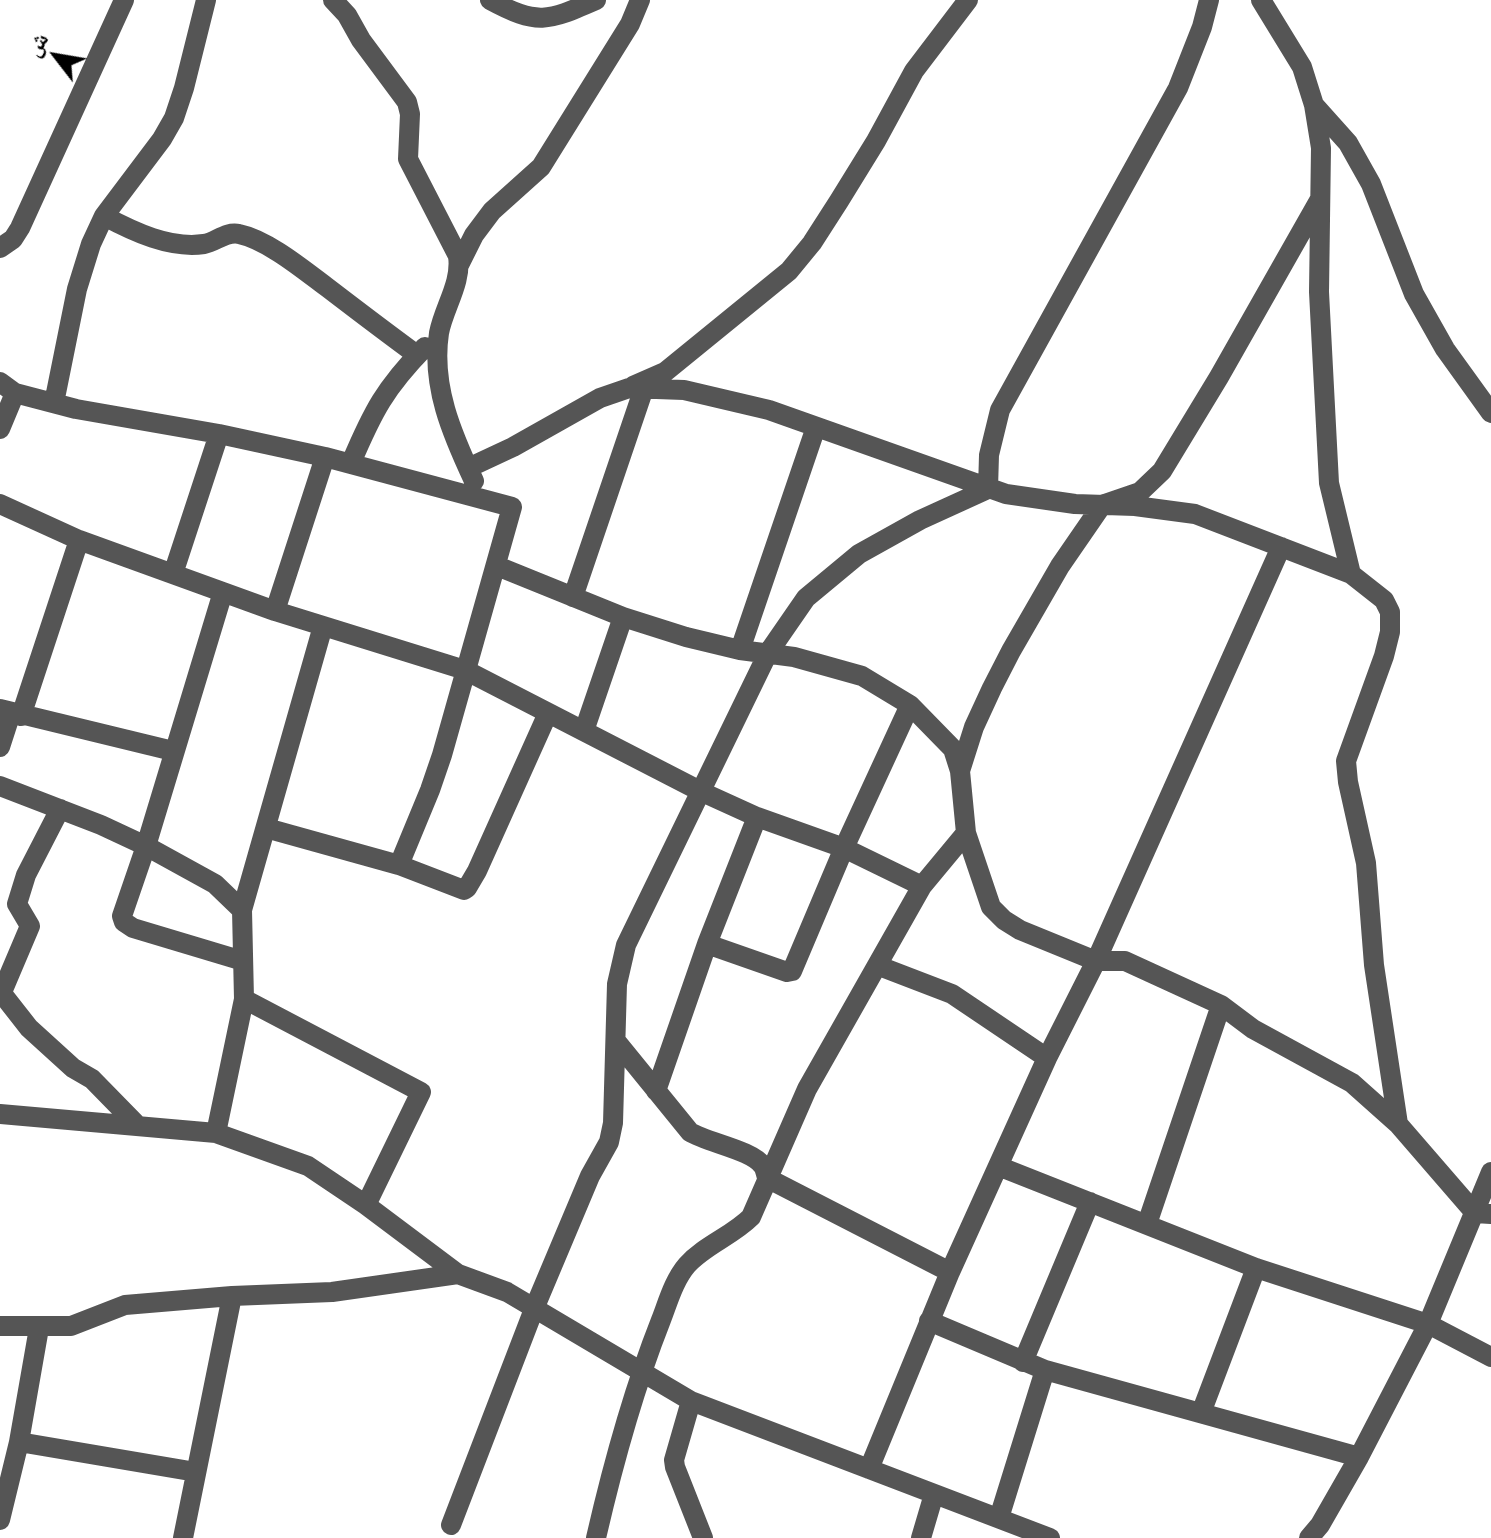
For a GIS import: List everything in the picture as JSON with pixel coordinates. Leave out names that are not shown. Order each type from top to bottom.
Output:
[{"type":"street","points":[[0,248],[13,239],[20,228],[124,0]]},
{"type":"street","points":[[54,403],[77,289],[91,244],[104,216],[162,139],[174,118],[206,0]]},
{"type":"street","points":[[333,0],[347,15],[361,40],[407,102],[410,114],[408,159],[453,244],[459,265]]},
{"type":"street","points":[[490,0],[514,13],[535,19],[556,17],[596,0]]},
{"type":"street","points":[[482,499],[451,431],[442,403],[438,359],[440,332],[459,265],[474,235],[492,211],[541,167],[622,37],[640,0]]},
{"type":"street","points":[[468,468],[513,447],[600,398],[636,388],[665,372],[789,271],[812,243],[839,201],[914,71],[968,0]]},
{"type":"street","points":[[988,489],[989,455],[1000,410],[1178,88],[1209,0]]},
{"type":"street","points":[[1261,0],[1302,67],[1314,105],[1321,148],[1319,292],[1329,483],[1351,574]]},
{"type":"street","points":[[1314,105],[1348,143],[1371,184],[1414,294],[1445,349],[1491,413]]},
{"type":"street","points":[[960,771],[974,727],[1011,651],[1060,566],[1102,505],[1140,492],[1162,471],[1320,199]]},
{"type":"street","points":[[104,216],[159,240],[186,245],[213,242],[237,233],[289,259],[417,355]]},
{"type":"street","points":[[351,463],[374,408],[389,385],[440,332]]},
{"type":"street","points":[[0,429],[7,387],[76,409],[219,434],[351,463],[512,507],[430,790],[399,865]]},
{"type":"street","points":[[636,388],[684,390],[769,410],[988,489],[1063,502],[1135,506],[1195,514],[1351,574],[1384,600],[1390,612],[1390,632],[1346,761],[1366,863],[1374,965],[1398,1124]]},
{"type":"street","points":[[573,597],[636,388]]},
{"type":"street","points":[[740,650],[816,427]]},
{"type":"street","points":[[173,574],[219,434]]},
{"type":"street","points":[[275,611],[325,457]]},
{"type":"street","points":[[451,1525],[534,1309],[590,1176],[609,1142],[613,1123],[617,984],[626,945],[768,653],[806,598],[859,554],[920,520],[988,489]]},
{"type":"street","points":[[0,504],[79,540],[275,611],[465,670],[702,792],[757,817],[844,848],[922,886]]},
{"type":"street","points":[[0,747],[10,713],[79,540]]},
{"type":"street","points":[[869,1469],[950,1272],[1047,1058],[1096,961],[1281,547]]},
{"type":"street","points":[[497,566],[623,617],[697,641],[794,657],[862,676],[910,705],[953,749],[960,771],[966,833],[991,907],[1004,920],[1020,930],[1096,961],[1125,961],[1221,1005],[1253,1029],[1352,1083],[1398,1124],[1483,1213]]},
{"type":"street","points":[[223,592],[122,916],[124,922],[133,928],[243,961]]},
{"type":"street","points":[[584,731],[623,617]]},
{"type":"street","points":[[216,1133],[244,999],[242,910],[323,626]]},
{"type":"street","points":[[707,944],[787,972],[792,971],[910,705]]},
{"type":"street","points":[[10,713],[173,751]]},
{"type":"street","points":[[266,828],[399,865],[459,890],[467,888],[548,713]]},
{"type":"street","points":[[0,786],[146,846],[215,884],[242,910]]},
{"type":"street","points":[[60,809],[17,899],[30,926],[1,992],[29,1028],[73,1068],[92,1079],[138,1126]]},
{"type":"street","points":[[656,1091],[707,944],[757,817]]},
{"type":"street","points":[[596,1538],[640,1373],[685,1267],[751,1217],[807,1089],[922,886],[966,833]]},
{"type":"street","points":[[879,966],[952,994],[1047,1058]]},
{"type":"street","points":[[244,999],[421,1092],[366,1205]]},
{"type":"street","points":[[1147,1224],[1221,1005]]},
{"type":"street","points":[[616,1041],[690,1132],[755,1159],[763,1166],[767,1178],[950,1272]]},
{"type":"street","points":[[0,1114],[216,1133],[308,1166],[458,1274],[507,1292],[691,1401],[1050,1538]]},
{"type":"street","points":[[998,1166],[1256,1268],[1428,1324],[1491,1357]]},
{"type":"street","points":[[1321,1534],[1483,1213],[1491,1172]]},
{"type":"street","points":[[1023,1362],[1090,1202]]},
{"type":"street","points":[[1201,1413],[1256,1268]]},
{"type":"street","points":[[0,1326],[71,1326],[125,1305],[332,1292],[458,1274]]},
{"type":"street","points":[[183,1538],[232,1296]]},
{"type":"street","points":[[929,1321],[1045,1370],[1359,1457]]},
{"type":"street","points":[[0,1520],[19,1442],[39,1328]]},
{"type":"street","points":[[999,1518],[1045,1370]]},
{"type":"street","points":[[691,1401],[674,1460],[703,1538]]},
{"type":"street","points":[[19,1442],[196,1472]]},
{"type":"street","points":[[921,1538],[934,1494]]},
{"type":"street","points":[[0,1526],[4,1538]]}]
